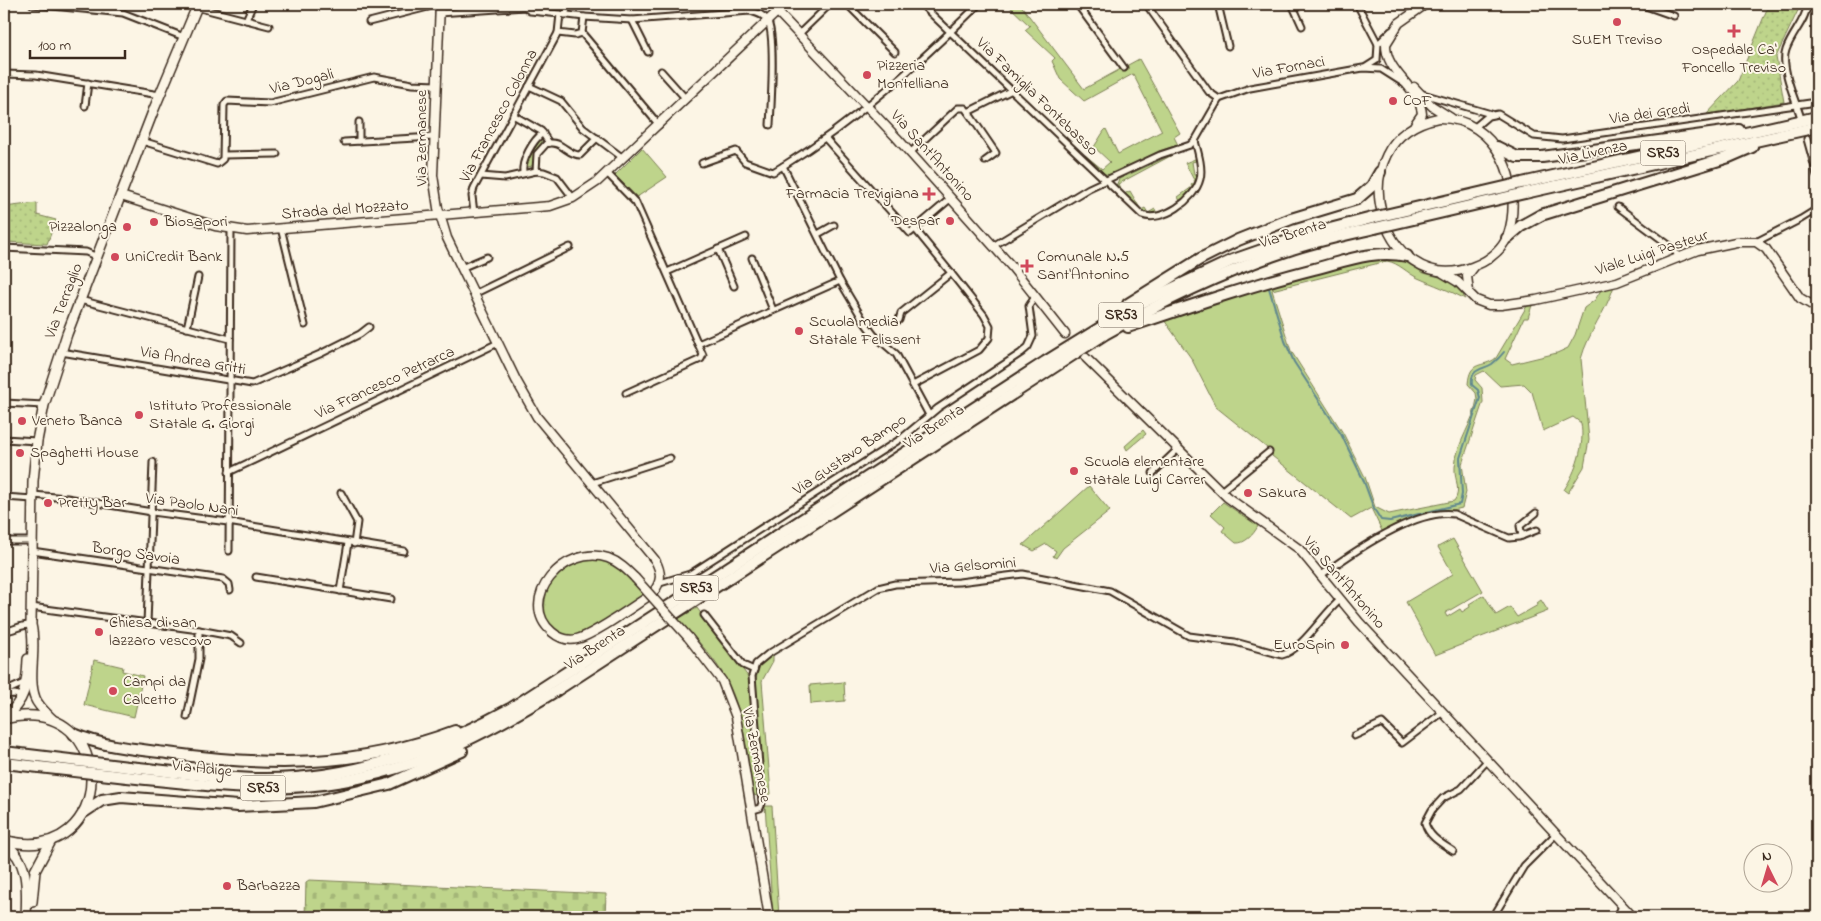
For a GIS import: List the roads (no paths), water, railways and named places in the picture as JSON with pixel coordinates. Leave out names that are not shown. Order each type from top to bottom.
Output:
[{"type":"highway","name":"Via Livenza","points":[[1778,131],[1817,118]]},
{"type":"highway","name":"Via Livenza","points":[[1524,188],[1778,131],[1817,126]]},
{"type":"highway","points":[[1496,147],[1516,156],[1542,157],[1714,133],[1778,131]]},
{"type":"highway","points":[[1507,238],[1522,226],[1541,216],[1729,157],[1778,131]]},
{"type":"highway","points":[[1045,362],[1061,348],[1200,259],[1268,227],[1357,199],[1372,186],[1380,172]]},
{"type":"highway","name":"Via Brenta","points":[[501,719],[1045,362],[1140,304],[1200,274],[1292,239],[1374,223],[1524,188]]},
{"type":"highway","name":"Via Brenta","points":[[396,764],[452,749],[1106,334],[1144,312],[1238,268],[1374,223]]},
{"type":"highway","points":[[1106,334],[1256,284],[1379,253],[1407,256]]},
{"type":"highway","points":[[74,734],[95,743],[224,760],[305,763],[393,750],[501,719]]},
{"type":"highway","points":[[84,812],[102,800],[121,797],[238,806],[296,804],[336,798],[389,784],[448,758],[482,740],[501,719]]},
{"type":"highway","name":"Via Adige","points":[[4,752],[128,772]]},
{"type":"highway","name":"Via Adige","points":[[4,763],[128,772],[279,779],[333,774],[396,764]]},
{"type":"main road","name":"Via Terraglio","points":[[4,719],[17,706],[22,697],[26,681],[28,634],[31,625],[33,497],[37,441],[44,405],[60,352],[197,5]]},
{"type":"main road","name":"Via Terraglio","points":[[4,842],[27,845],[51,841],[67,832],[84,812],[92,792],[93,777],[90,760],[74,734],[52,719],[34,697],[34,634],[31,625]]},
{"type":"main road","name":"Via Terraglio","points":[[4,719],[34,715],[52,719]]},
{"type":"main road","name":"Via Terraglio","points":[[32,917],[35,871],[51,841]]},
{"type":"main road","name":"Via Terraglio","points":[[4,842],[18,855],[24,868],[26,878],[26,917]]},
{"type":"street","points":[[32,4],[73,6],[129,14],[184,37]]},
{"type":"street","points":[[117,12],[118,4]]},
{"type":"street","points":[[246,20],[253,4]]},
{"type":"street","name":"Via Zermanese","points":[[370,22],[440,4],[433,175],[439,216],[461,268],[537,417],[655,560],[661,573],[660,583],[652,594],[578,639],[559,638],[548,629],[542,619],[540,605],[544,586],[553,572],[567,561],[582,556],[602,556],[616,562],[635,578],[688,638],[716,671],[729,697],[738,725],[769,917]]},
{"type":"street","points":[[569,4],[562,14],[558,33],[575,35],[582,33]]},
{"type":"street","name":"Via Sant'Antonino","points":[[770,4],[868,106],[993,246],[1065,334]]},
{"type":"street","points":[[799,34],[830,4]]},
{"type":"street","points":[[847,4],[895,52]]},
{"type":"street","name":"Via Famiglia Fontebasso","points":[[921,4],[1107,181]]},
{"type":"street","points":[[702,163],[736,151],[746,162],[773,172],[826,139],[868,106],[951,32],[978,4]]},
{"type":"street","points":[[1077,4],[1124,68]]},
{"type":"street","points":[[993,246],[1090,188],[1160,155],[1195,141],[1219,98],[1209,92],[1146,4]]},
{"type":"street","points":[[1218,4],[1228,46]]},
{"type":"street","points":[[1292,4],[1302,26]]},
{"type":"street","points":[[1358,4],[1378,44],[1378,60],[1363,68]]},
{"type":"street","points":[[1378,44],[1396,27],[1427,4]]},
{"type":"street","points":[[1640,4],[1674,16]]},
{"type":"street","points":[[1800,115],[1786,72],[1784,57],[1787,46],[1804,17],[1808,4]]},
{"type":"street","points":[[197,5],[269,26]]},
{"type":"street","points":[[440,13],[525,5],[530,11],[632,20],[750,11],[759,13],[768,21],[772,36],[770,125]]},
{"type":"street","name":"Strada del Mozzato","points":[[121,196],[231,230],[281,228],[542,208],[573,198],[607,173],[777,12]]},
{"type":"street","points":[[584,17],[582,33],[659,125]]},
{"type":"street","points":[[632,20],[648,52]]},
{"type":"street","points":[[1396,27],[1388,38],[1386,53],[1390,63],[1422,108],[1420,118],[1414,126]]},
{"type":"street","points":[[1396,27],[1391,43],[1392,53],[1398,68],[1432,106],[1451,118],[1475,127],[1496,147],[1508,176],[1514,207],[1507,238],[1499,251],[1476,266],[1459,272],[1439,271],[1418,264],[1407,256],[1394,242],[1380,198],[1380,172],[1384,158],[1394,142],[1402,133],[1428,120],[1451,118]]},
{"type":"street","name":"Via Francesco Colonna","points":[[474,214],[472,192],[558,33]]},
{"type":"street","name":"Via Fornaci","points":[[1219,98],[1250,88],[1363,68],[1381,69],[1408,88]]},
{"type":"street","points":[[661,71],[686,99]]},
{"type":"street","points":[[4,74],[36,75],[160,95]]},
{"type":"street","name":"Via Dogali","points":[[224,155],[224,105],[227,101],[270,103],[374,78],[436,86]]},
{"type":"street","points":[[85,106],[88,83]]},
{"type":"street","points":[[530,86],[561,100],[579,124],[623,158]]},
{"type":"street","points":[[968,112],[1012,90]]},
{"type":"street","name":"Via dei Gredi","points":[[1418,92],[1454,105],[1501,115],[1534,136],[1557,139],[1817,102]]},
{"type":"street","points":[[910,153],[958,108],[965,108],[996,153],[984,161]]},
{"type":"street","points":[[1475,127],[1492,114]]},
{"type":"street","points":[[513,115],[543,133],[549,143]]},
{"type":"street","points":[[359,122],[359,141]]},
{"type":"street","points":[[523,173],[523,163],[537,138],[543,133]]},
{"type":"street","points":[[344,142],[434,137]]},
{"type":"street","points":[[536,171],[537,154],[549,143],[559,144],[573,154],[580,155],[597,138]]},
{"type":"street","points":[[826,139],[910,234],[950,198]]},
{"type":"street","points":[[1807,139],[1817,175]]},
{"type":"street","points":[[142,141],[214,164],[222,162],[224,155],[277,154]]},
{"type":"street","points":[[1107,181],[1138,213],[1149,217],[1162,215],[1183,202],[1198,185],[1201,170],[1195,141]]},
{"type":"street","points":[[783,166],[840,281],[874,335],[896,354],[928,416]]},
{"type":"street","points":[[481,176],[505,178],[536,171],[553,174],[573,198]]},
{"type":"street","points":[[607,173],[636,203],[703,355],[701,359],[626,393]]},
{"type":"street","points":[[1618,207],[1673,248],[1678,256]]},
{"type":"street","points":[[1817,209],[1802,220],[1756,242],[1766,249],[1800,298],[1817,308]]},
{"type":"street","points":[[818,234],[834,225]]},
{"type":"street","points":[[281,228],[305,325]]},
{"type":"street","points":[[913,385],[979,350],[989,338],[990,329],[984,316],[915,229]]},
{"type":"street","points":[[229,552],[231,230]]},
{"type":"street","points":[[667,272],[746,237]]},
{"type":"street","name":"Viale Luigi Pasteur","points":[[1439,271],[1458,282],[1476,300],[1489,305],[1536,300],[1626,279],[1678,256],[1698,250],[1736,242],[1756,242]]},
{"type":"street","points":[[474,294],[570,247]]},
{"type":"street","points":[[4,248],[86,252],[97,257]]},
{"type":"street","points":[[718,249],[734,286]]},
{"type":"street","points":[[461,268],[487,257]]},
{"type":"street","points":[[752,258],[773,310]]},
{"type":"street","points":[[1470,294],[1467,289],[1467,276],[1476,266]]},
{"type":"street","points":[[899,320],[901,313],[951,273]]},
{"type":"street","points":[[187,328],[198,277]]},
{"type":"street","points":[[698,344],[840,281]]},
{"type":"street","name":"Via Gustavo Bampo","points":[[660,583],[690,574],[902,438],[928,416],[1025,350],[1033,336],[1029,308],[1035,297]]},
{"type":"street","points":[[80,300],[230,339]]},
{"type":"street","name":"Via Andrea Gritti","points":[[60,352],[252,384],[260,382],[360,334],[369,327]]},
{"type":"street","name":"Via Francesco Petrarca","points":[[229,472],[498,343]]},
{"type":"street","name":"Via Sant'Antonino","points":[[1086,358],[1222,491],[1299,549],[1340,600],[1633,917]]},
{"type":"street","points":[[4,403],[44,405]]},
{"type":"street","points":[[4,439],[37,441]]},
{"type":"street","points":[[1153,473],[1179,448]]},
{"type":"street","points":[[1222,491],[1270,452]]},
{"type":"street","points":[[592,483],[670,458]]},
{"type":"street","points":[[147,624],[153,462]]},
{"type":"street","points":[[340,591],[357,522],[341,493]]},
{"type":"street","name":"Via Paolo Nani","points":[[4,497],[67,498],[404,551]]},
{"type":"street","points":[[1522,536],[1520,526],[1536,513]]},
{"type":"street","points":[[1320,576],[1398,527],[1444,514],[1454,514],[1509,538],[1522,536],[1537,530]]},
{"type":"street","name":"Borgo Savoia","points":[[4,540],[150,568],[223,579],[229,584],[230,590]]},
{"type":"street","name":"Via Gelsomini","points":[[754,670],[756,664],[768,654],[872,590],[895,584],[959,582],[1019,574],[1102,588],[1120,595],[1189,636],[1235,642],[1282,655],[1294,650],[1326,613],[1340,600]]},
{"type":"street","points":[[256,577],[391,599]]},
{"type":"street","points":[[31,607],[199,630],[231,636],[241,643]]},
{"type":"street","points":[[704,615],[743,665],[754,670],[752,676],[761,799],[760,808],[753,810]]},
{"type":"street","points":[[4,631],[10,631],[23,624],[31,625]]},
{"type":"street","points":[[188,717],[199,659],[199,630]]},
{"type":"street","points":[[4,694],[26,681]]},
{"type":"street","points":[[4,694],[16,694],[22,697]]},
{"type":"street","points":[[1354,736],[1382,724],[1402,743],[1443,712]]},
{"type":"street","points":[[1453,851],[1434,838],[1428,831],[1425,823],[1432,810],[1443,798],[1461,789],[1487,761]]},
{"type":"street","points":[[751,801],[761,799]]},
{"type":"street","points":[[1493,917],[1524,866],[1556,834]]},
{"type":"street","points":[[1617,917],[1622,906]]},
{"type":"waterway","points":[[1269,288],[1285,341],[1294,362],[1341,434],[1363,479],[1374,509],[1381,520],[1390,521],[1460,504],[1462,494],[1460,458],[1480,398],[1478,390],[1472,385],[1473,375],[1478,370],[1492,364],[1504,352]]},
{"type":"place","name":"SUEM Treviso","points":[[1617,22]]},
{"type":"place","name":"Ospedale Ca' Foncello Treviso","points":[[1734,31]]},
{"type":"place","name":"Pizzeria Montelliana","points":[[867,75]]},
{"type":"place","name":"COF","points":[[1393,101]]},
{"type":"place","name":"Farmacia Trevigiana","points":[[929,194]]},
{"type":"place","name":"Despar","points":[[950,221]]},
{"type":"place","name":"Biosapori","points":[[154,222]]},
{"type":"place","name":"Pizzalonga","points":[[127,227]]},
{"type":"place","name":"UniCredit Bank","points":[[115,257]]},
{"type":"place","name":"Comunale N.5 Sant'Antonino","points":[[1027,266]]},
{"type":"place","name":"Scuola media Statale Felissent","points":[[799,331]]},
{"type":"place","name":"Istituto Professionale Statale G. Giorgi","points":[[139,415]]},
{"type":"place","name":"Veneto Banca","points":[[22,421]]},
{"type":"place","name":"Spaghetti House","points":[[20,453]]},
{"type":"place","name":"Scuola elementare statale Luigi Carrer","points":[[1074,471]]},
{"type":"place","name":"Sakura","points":[[1248,493]]},
{"type":"place","name":"Pretty Bar","points":[[48,503]]},
{"type":"place","name":"Chiesa di san lazzaro vescovo","points":[[99,632]]},
{"type":"place","name":"EuroSpin","points":[[1345,645]]},
{"type":"place","name":"Campi da Calcetto","points":[[113,691]]},
{"type":"place","name":"Barbazza","points":[[227,886]]}]
